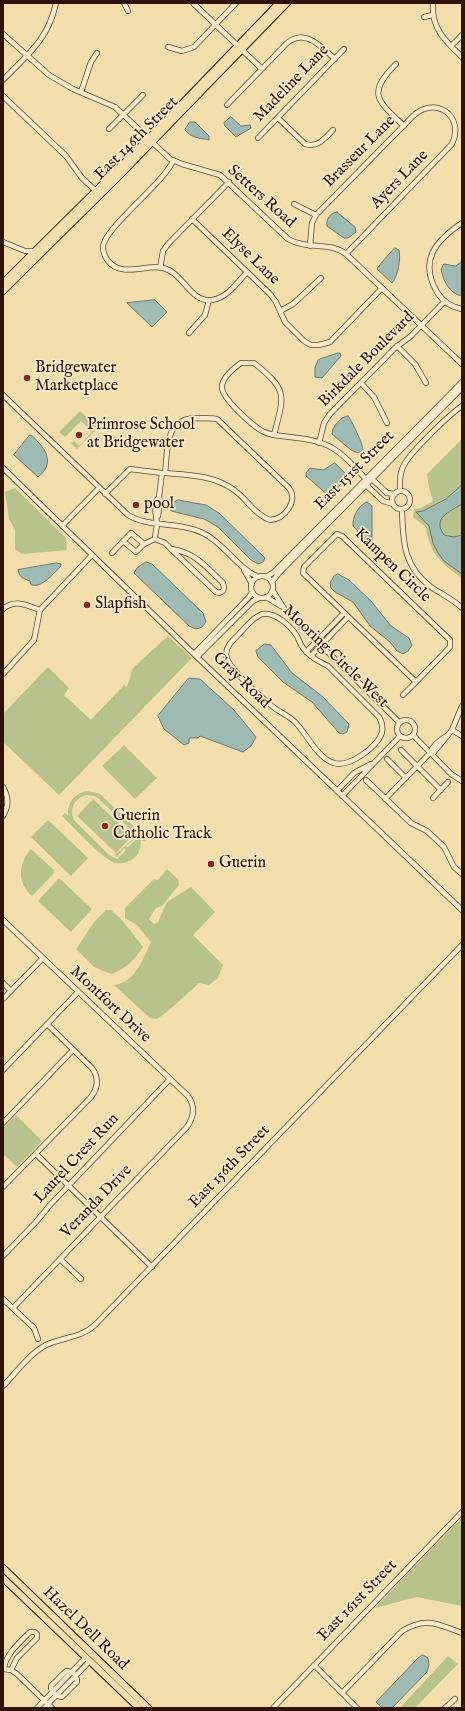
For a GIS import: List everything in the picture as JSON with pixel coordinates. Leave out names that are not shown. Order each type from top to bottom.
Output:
[{"type":"main road","name":"East 146th Street","points":[[240,48],[279,3]]},
{"type":"main road","name":"East 146th Street","points":[[3,291],[240,48],[288,3]]},
{"type":"main road","name":"East 146th Street","points":[[3,283],[150,140]]},
{"type":"main road","name":"Hazel Dell Road","points":[[3,1568],[148,1708]]},
{"type":"main road","name":"Hazel Dell Road","points":[[3,1578],[139,1708]]},
{"type":"street","points":[[3,80],[46,32],[51,22],[56,3]]},
{"type":"street","points":[[124,3],[128,11]]},
{"type":"street","points":[[193,3],[262,69]]},
{"type":"street","points":[[168,47],[180,51],[190,49],[216,25],[236,3]]},
{"type":"street","points":[[433,3],[432,15],[438,30],[462,57]]},
{"type":"street","points":[[424,17],[432,15]]},
{"type":"street","name":"Setters Road","points":[[3,34],[50,75],[81,92],[106,102],[124,115],[166,157],[173,161],[215,173],[229,182],[288,239],[301,245],[332,247],[346,254],[462,364]]},
{"type":"street","points":[[451,46],[462,35]]},
{"type":"street","points":[[226,105],[287,43],[300,37],[315,41],[335,59]]},
{"type":"street","name":"Madeline Lane","points":[[258,138],[344,49]]},
{"type":"street","points":[[81,92],[91,62],[97,54]]},
{"type":"street","points":[[396,64],[380,82],[378,94],[384,106],[404,126]]},
{"type":"street","points":[[110,130],[143,95]]},
{"type":"street","points":[[3,96],[63,153],[82,178],[96,191]]},
{"type":"street","name":"Brasseur Lane","points":[[316,214],[418,112],[427,108],[439,108],[447,112],[452,117]]},
{"type":"street","name":"Ayers Lane","points":[[346,254],[452,144],[456,132],[456,124],[452,117]]},
{"type":"street","points":[[278,118],[305,144],[308,145],[320,143],[333,130]]},
{"type":"street","points":[[173,161],[164,176],[107,235],[103,243],[104,255],[111,264],[119,269],[160,268],[170,271],[198,296],[209,300],[223,296],[247,272]]},
{"type":"street","points":[[160,268],[163,251],[229,182]]},
{"type":"street","points":[[294,204],[316,214],[312,223],[310,246]]},
{"type":"street","name":"Elyse Lane","points":[[192,219],[272,296],[287,325],[304,341],[311,344],[327,344],[340,333],[382,288]]},
{"type":"street","points":[[462,223],[449,232],[435,248],[429,262],[430,276],[435,288],[444,302],[462,309]]},
{"type":"street","points":[[3,242],[25,251],[36,251]]},
{"type":"street","points":[[25,251],[29,258]]},
{"type":"street","points":[[280,311],[294,304],[320,278]]},
{"type":"street","points":[[189,333],[205,315],[209,300]]},
{"type":"street","name":"Birkdale Boulevard","points":[[319,442],[326,419],[397,346],[411,336],[444,302]]},
{"type":"street","points":[[397,346],[415,364],[426,383]]},
{"type":"street","points":[[274,435],[282,401],[280,388],[254,363],[245,361],[241,363],[223,381],[222,394],[262,431],[274,435],[319,442],[338,451],[366,479]]},
{"type":"street","name":"East 151st Street","points":[[266,577],[274,572],[462,382]]},
{"type":"street","points":[[361,383],[374,397],[386,423]]},
{"type":"street","name":"East 151st Street","points":[[272,582],[279,573],[462,388]]},
{"type":"street","points":[[3,395],[105,494],[132,518],[142,521],[180,525],[203,533],[219,545],[239,564],[258,577],[266,577],[272,582],[273,591],[285,610]]},
{"type":"street","points":[[400,492],[400,475],[406,461],[450,416],[462,406]]},
{"type":"street","points":[[105,494],[130,469],[163,473],[202,477],[222,483],[234,490],[263,516],[270,520],[280,517],[291,505],[293,495],[289,488],[217,419],[186,419],[173,428],[169,436],[163,473],[159,498],[158,516],[156,518],[157,523],[155,539]]},
{"type":"street","name":"Gray Road","points":[[3,468],[195,655],[462,910]]},
{"type":"street","points":[[366,485],[383,501],[393,504],[398,509],[402,510],[407,508],[410,500],[406,493],[387,493],[372,479]]},
{"type":"street","points":[[62,526],[99,488]]},
{"type":"street","points":[[393,504],[392,499],[395,494]]},
{"type":"street","points":[[402,510],[403,541],[407,555],[413,567],[426,583],[462,608]]},
{"type":"street","points":[[112,553],[132,533],[144,544]]},
{"type":"street","name":"Kampen Circle","points":[[403,695],[416,682],[450,647],[450,640],[342,536],[337,534],[304,567],[302,572],[416,682]]},
{"type":"street","points":[[123,541],[136,552],[144,544],[155,539],[165,543],[171,549],[216,592],[219,593],[223,591],[223,583],[197,558],[186,552],[171,549]]},
{"type":"street","points":[[3,674],[34,640],[40,610],[92,555]]},
{"type":"street","points":[[195,655],[252,592],[252,584],[239,564]]},
{"type":"street","points":[[252,584],[258,577]]},
{"type":"street","points":[[266,598],[273,591]]},
{"type":"street","points":[[252,592],[259,598]]},
{"type":"street","points":[[195,655],[253,600],[266,598],[285,610],[400,723]]},
{"type":"street","points":[[3,609],[13,604],[22,603],[40,610]]},
{"type":"street","name":"Mooring Circle West","points":[[266,614],[273,614],[278,617],[295,633],[301,646],[306,652],[317,661],[328,666],[379,717],[382,723],[382,733],[379,738],[361,756],[346,764],[338,764],[328,759],[312,745],[295,722],[271,705],[230,665],[227,658],[228,648],[243,630],[257,616],[266,614]]},
{"type":"street","points":[[306,652],[346,615]]},
{"type":"street","points":[[311,656],[346,615]]},
{"type":"street","points":[[385,799],[430,753],[437,748],[448,735],[452,730],[462,706]]},
{"type":"street","points":[[407,720],[413,723],[415,729],[413,735],[406,738],[400,736],[397,728],[400,723],[407,720]]},
{"type":"street","points":[[452,730],[462,736]]},
{"type":"street","points":[[413,735],[451,774],[462,781]]},
{"type":"street","points":[[342,796],[400,736]]},
{"type":"street","points":[[401,750],[441,790]]},
{"type":"street","points":[[387,759],[406,778]]},
{"type":"street","points":[[337,791],[354,774],[374,762]]},
{"type":"street","points":[[366,780],[411,823],[427,831],[444,847],[454,867],[462,874]]},
{"type":"street","points":[[433,798],[448,782]]},
{"type":"street","points":[[3,787],[7,794],[8,802],[3,816]]},
{"type":"street","name":"Montfort Drive","points":[[3,920],[188,1096],[193,1105],[194,1111]]},
{"type":"street","name":"East 156th Street","points":[[3,1386],[40,1350],[56,1342],[77,1336],[92,1328],[462,945]]},
{"type":"street","points":[[3,999],[43,958]]},
{"type":"street","points":[[3,983],[11,991]]},
{"type":"street","points":[[3,1070],[78,992]]},
{"type":"street","points":[[3,1188],[94,1093],[97,1084],[94,1071],[47,1024]]},
{"type":"street","points":[[3,1123],[73,1050]]},
{"type":"street","name":"Laurel Crest Run","points":[[3,1256],[68,1185],[170,1079]]},
{"type":"street","name":"Veranda Drive","points":[[13,1308],[187,1127],[194,1111]]},
{"type":"street","points":[[36,1154],[152,1267]]},
{"type":"street","points":[[60,1259],[81,1280]]},
{"type":"street","points":[[3,1299],[34,1328],[38,1339]]},
{"type":"street","name":"East 161st Street","points":[[273,1708],[462,1512]]},
{"type":"street","points":[[342,1693],[402,1631],[414,1624],[426,1622],[436,1623],[462,1632]]},
{"type":"street","points":[[11,1670],[17,1658],[36,1638],[37,1634],[35,1632],[30,1632],[12,1652],[5,1661],[3,1668],[11,1670],[22,1678],[52,1708]]},
{"type":"street","points":[[37,1708],[46,1702],[88,1659]]},
{"type":"street","points":[[314,1665],[357,1708]]},
{"type":"street","points":[[54,1694],[51,1686],[65,1672],[74,1673]]},
{"type":"street","points":[[445,1708],[455,1699]]},
{"type":"street","points":[[44,1708],[46,1702]]},
{"type":"green space","points":[[80,411],[98,428],[77,449],[71,443],[74,441],[79,446],[92,432],[81,421],[65,437],[59,432]]},
{"type":"green space","points":[[462,439],[462,578],[448,568],[433,551],[426,527],[413,517],[414,509],[421,508],[433,501],[427,474]]},
{"type":"green space","points":[[15,488],[66,538],[67,550],[22,554],[15,549],[15,530],[9,519],[5,492]]},
{"type":"green space","points":[[168,636],[192,658],[59,795],[3,742],[3,714],[48,667],[69,688],[64,695],[91,720],[124,685],[127,687],[133,668]]},
{"type":"green space","points":[[124,745],[157,778],[135,799],[102,766]]},
{"type":"green space","points":[[86,791],[100,794],[147,839],[145,842],[141,840],[140,850],[133,859],[126,862],[115,863],[108,859],[62,816],[65,813],[68,815],[70,803],[78,794]],"holes":[[[86,795],[98,798],[135,834],[137,839],[128,847],[126,846],[136,838],[133,836],[132,840],[115,855],[117,857],[124,848],[126,850],[117,859],[109,855],[74,820],[72,808],[78,799]]]},
{"type":"green space","name":"Guerin Catholic Track","points":[[93,799],[132,836],[116,853],[77,816]]},
{"type":"green space","points":[[48,820],[88,858],[71,876],[31,837]]},
{"type":"green space","points":[[31,849],[54,870],[54,873],[32,896],[24,885],[21,873],[24,860]]},
{"type":"green space","points":[[167,869],[178,879],[179,885],[162,906],[156,908],[149,919],[154,924],[158,922],[167,902],[191,887],[215,912],[193,935],[223,965],[218,978],[209,985],[199,983],[157,1019],[150,1018],[114,985],[128,980],[133,975],[141,963],[151,942],[137,925],[125,918],[125,908],[154,879],[158,880]]},
{"type":"green space","points":[[59,878],[92,909],[71,932],[38,901]]},
{"type":"green space","points":[[106,910],[111,910],[122,920],[143,947],[129,964],[121,970],[111,974],[94,967],[76,949],[95,921]]},
{"type":"green space","points":[[16,1115],[42,1141],[17,1167],[3,1154],[3,1128]]},
{"type":"green space","points":[[462,1517],[462,1606],[417,1597],[375,1608]]},
{"type":"green space","points":[[448,1656],[458,1664],[415,1708],[400,1708]]},
{"type":"water","points":[[231,117],[241,126],[250,125],[251,128],[236,137],[224,123]]},
{"type":"water","points":[[190,122],[195,122],[209,136],[209,140],[187,133],[185,130]]},
{"type":"water","points":[[337,212],[355,227],[356,232],[348,238],[344,238],[327,226],[329,217]]},
{"type":"water","points":[[395,248],[399,250],[400,253],[396,276],[392,283],[377,269]]},
{"type":"water","points":[[462,262],[462,296],[457,295],[447,286],[441,269],[444,264],[455,266]]},
{"type":"water","points":[[155,300],[167,312],[152,327],[127,303]]},
{"type":"water","points":[[340,353],[341,356],[322,378],[315,377],[315,368],[318,360]]},
{"type":"water","points":[[345,416],[348,416],[363,448],[363,450],[358,453],[351,450],[332,434],[337,422]]},
{"type":"water","points":[[30,435],[34,437],[43,447],[48,461],[45,469],[38,477],[14,455]]},
{"type":"water","points":[[335,463],[345,473],[346,478],[334,492],[328,495],[306,476],[306,473],[310,468],[323,470]]},
{"type":"water","points":[[462,485],[462,504],[447,513],[441,520],[440,524],[444,535],[454,537],[462,535],[462,574],[444,561],[438,553],[433,543],[429,526],[416,512],[423,511],[446,499]]},
{"type":"water","points":[[178,500],[206,505],[219,513],[265,558],[263,562],[258,564],[251,560],[218,527],[204,519],[171,511],[170,505]]},
{"type":"water","points":[[367,502],[372,506],[372,546],[353,526],[356,512]]},
{"type":"water","points":[[146,562],[152,564],[203,613],[206,622],[202,627],[196,629],[189,626],[134,573],[137,568]]},
{"type":"water","points":[[57,563],[61,564],[61,566],[47,580],[35,585],[31,585],[30,581],[22,577],[18,570]]},
{"type":"water","points":[[338,574],[349,580],[371,601],[391,626],[409,638],[412,645],[408,651],[403,654],[397,651],[390,642],[370,626],[353,602],[335,592],[331,588],[330,583],[334,576]]},
{"type":"water","points":[[265,644],[271,645],[292,673],[322,696],[349,724],[347,732],[343,734],[339,733],[312,702],[283,682],[258,657],[256,651]]},
{"type":"water","points":[[189,678],[200,679],[234,710],[256,737],[251,746],[243,752],[200,736],[198,738],[189,738],[189,743],[184,745],[164,729],[158,716]]},
{"type":"water","points":[[423,1655],[428,1658],[429,1665],[427,1672],[392,1708],[382,1708],[376,1702],[418,1658]]},
{"type":"place","name":"Bridgewater Marketplace","points":[[27,378]]},
{"type":"place","name":"Primrose School at Bridgewater","points":[[79,435]]},
{"type":"place","name":"pool","points":[[136,505]]},
{"type":"place","name":"Slapfish","points":[[87,605]]},
{"type":"place","name":"Guerin Catholic Track","points":[[105,826]]},
{"type":"place","name":"Guerin","points":[[211,864]]}]
